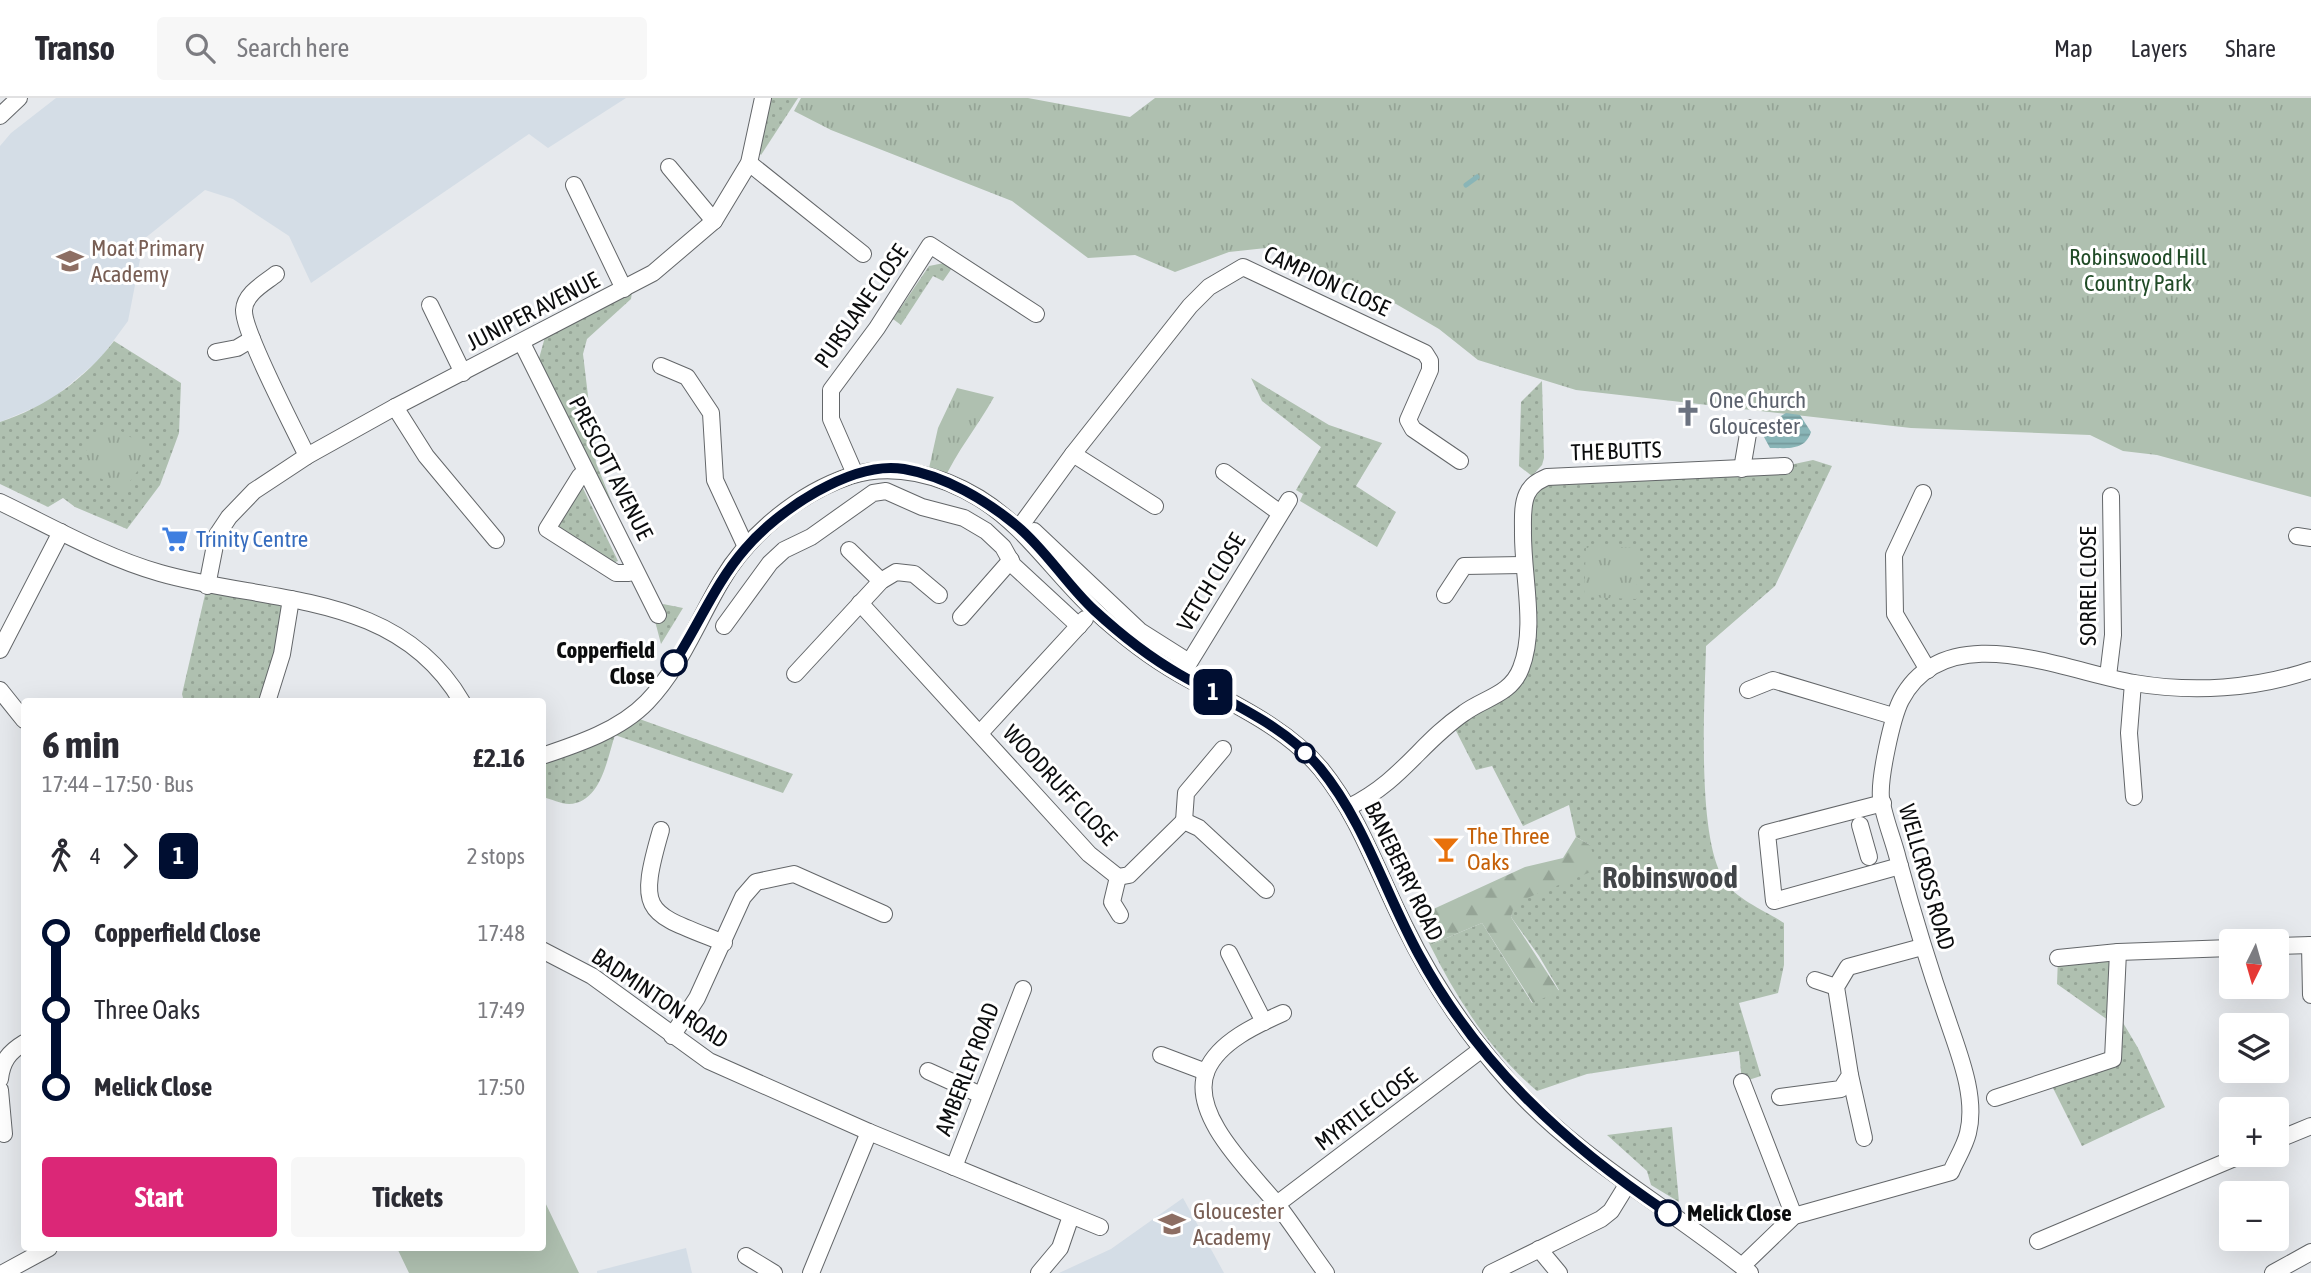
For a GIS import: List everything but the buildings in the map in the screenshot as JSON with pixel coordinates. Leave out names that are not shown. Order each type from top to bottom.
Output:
[{"type":"street","points":[[0,116],[19,98]]},
{"type":"street","name":"JUNIPER AVENUE","points":[[207,586],[212,550],[229,517],[254,491],[307,456],[395,407],[653,273],[714,220],[749,163],[763,98]]},
{"type":"street","points":[[749,163],[863,254]]},
{"type":"street","points":[[669,167],[714,220]]},
{"type":"street","name":"JUNIPER AVENUE","points":[[573,185],[624,289]]},
{"type":"street","name":"PURSLANE CLOSE","points":[[855,474],[831,419],[831,390],[877,328],[930,245],[1036,314]]},
{"type":"street","name":"CAMPION CLOSE","points":[[1022,525],[1073,454],[1190,306],[1209,287],[1243,267],[1425,353],[1430,361],[1430,370],[1408,420],[1413,429],[1460,461]]},
{"type":"street","points":[[276,274],[246,300],[243,312],[252,339],[307,456]]},
{"type":"street","name":"JUNIPER AVENUE","points":[[430,305],[463,373]]},
{"type":"street","points":[[216,352],[237,348],[252,339]]},
{"type":"street","name":"PRESCOTT AVENUE","points":[[522,343],[658,615]]},
{"type":"street","points":[[661,366],[687,377],[711,413],[715,480],[746,547]]},
{"type":"street","points":[[395,407],[426,456],[496,540]]},
{"type":"street","points":[[1742,469],[1749,428]]},
{"type":"street","points":[[1073,454],[1155,506]]},
{"type":"street","name":"THE BUTTS","points":[[1349,807],[1401,774],[1462,713],[1500,694],[1512,684],[1521,670],[1528,629],[1522,565],[1527,492],[1534,483],[1546,477],[1786,466]]},
{"type":"street","name":"BANEBERRY ROAD","points":[[546,754],[598,735],[646,704],[662,685],[723,578],[746,547],[790,507],[823,486],[855,474],[902,468],[977,497],[1022,525],[1093,609],[1290,740],[1318,765],[1349,807],[1417,952],[1482,1049],[1546,1119],[1627,1185],[1746,1270]]},
{"type":"street","name":"VETCH CLOSE","points":[[1185,668],[1284,506],[1224,473]]},
{"type":"street","points":[[580,476],[547,529],[616,573],[629,573]]},
{"type":"street","points":[[724,626],[771,563],[784,550],[811,537],[873,493],[895,492],[922,507],[964,518],[986,531],[1003,547],[1011,560],[1079,626]]},
{"type":"street","points":[[1923,493],[1894,555],[1895,614],[1928,670]]},
{"type":"street","name":"SORREL CLOSE","points":[[2108,676],[2113,635],[2111,496]]},
{"type":"street","points":[[0,502],[61,532],[157,572],[207,586],[332,606],[355,614],[402,640],[438,671],[458,698]]},
{"type":"street","points":[[1022,525],[1185,668]]},
{"type":"street","points":[[0,650],[61,532]]},
{"type":"street","points":[[849,550],[881,581]]},
{"type":"street","points":[[961,617],[1011,560]]},
{"type":"street","points":[[1445,595],[1464,566],[1522,565]]},
{"type":"street","points":[[795,674],[881,581],[896,572],[914,574],[939,595]]},
{"type":"street","points":[[268,698],[282,654],[291,599]]},
{"type":"street","name":"WOODRUFF CLOSE","points":[[860,603],[981,732],[1089,854],[1118,877],[1129,875],[1184,821]]},
{"type":"street","name":"WOODRUFF CLOSE","points":[[981,732],[1093,609]]},
{"type":"street","name":"WELLCROSS ROAD","points":[[1746,1270],[1794,1216],[1951,1172],[1969,1133],[1968,1078],[1922,947],[1881,796],[1893,716],[1907,690],[1928,670],[1949,659],[1972,654],[2015,655],[2133,683],[2226,688],[2270,682],[2311,670]]},
{"type":"street","points":[[1748,690],[1773,680],[1893,716]]},
{"type":"street","points":[[2133,683],[2129,733],[2134,797]]},
{"type":"street","points":[[0,690],[21,716]]},
{"type":"street","points":[[1223,750],[1186,793],[1184,821],[1199,828],[1266,890]]},
{"type":"street","points":[[1883,803],[1767,833],[1774,901],[1900,866]]},
{"type":"street","points":[[661,830],[646,887],[653,907],[667,920],[724,943]]},
{"type":"street","points":[[1869,857],[1862,832],[1891,832]]},
{"type":"street","points":[[673,1036],[697,998],[743,897],[756,882],[776,875],[794,874],[884,914]]},
{"type":"street","points":[[1118,877],[1112,902],[1119,915]]},
{"type":"street","points":[[2289,946],[2311,945],[2311,995]]},
{"type":"street","points":[[1864,1138],[1850,1075],[1836,987],[1848,967],[1922,947]]},
{"type":"street","points":[[2058,958],[2118,952],[2219,948]]},
{"type":"street","name":"BADMINTON ROAD","points":[[546,952],[592,976],[709,1061],[869,1132],[1100,1227]]},
{"type":"street","points":[[1995,1098],[2113,1059],[2118,952]]},
{"type":"street","points":[[1229,953],[1264,1022]]},
{"type":"street","points":[[1815,980],[1836,987]]},
{"type":"street","name":"AMBERLEY ROAD","points":[[954,1167],[1023,989]]},
{"type":"street","points":[[1283,1013],[1236,1038],[1214,1057],[1206,1072],[1206,1107],[1235,1155],[1277,1205],[1326,1273]]},
{"type":"street","points":[[0,1079],[2,1064],[12,1050],[21,1045]]},
{"type":"street","name":"MYRTLE CLOSE","points":[[1277,1205],[1482,1049]]},
{"type":"street","points":[[1161,1055],[1206,1072]]},
{"type":"street","points":[[928,1071],[981,1095]]},
{"type":"street","points":[[1780,1097],[1841,1089],[1850,1075]]},
{"type":"street","points":[[1742,1082],[1794,1216]]},
{"type":"street","points":[[0,1090],[4,1134]]},
{"type":"street","points":[[2289,1135],[2311,1126]]},
{"type":"street","points":[[811,1273],[869,1132]]},
{"type":"street","points":[[2038,1241],[2219,1165]]},
{"type":"street","points":[[1491,1273],[1601,1219],[1611,1211],[1627,1185]]},
{"type":"street","points":[[1039,1273],[1047,1268],[1060,1248],[1071,1216]]},
{"type":"street","points":[[1539,1249],[1559,1273]]},
{"type":"street","points":[[3,1273],[43,1251]]},
{"type":"street","points":[[2273,1273],[2311,1252]]},
{"type":"street","points":[[746,1256],[774,1273]]},
{"type":"shaded area","name":"Moat Primary Academy","points":[[56,98],[626,98],[548,148],[529,134],[311,283],[289,236],[233,199],[205,190],[144,239],[128,321],[100,359],[50,401],[0,422],[0,146],[11,133]]},
{"type":"shaded area","name":"Gloucester Academy","points":[[1183,1198],[1224,1273],[1059,1273],[1111,1249]]},
{"type":"shaded area","points":[[686,1248],[692,1273],[597,1273],[597,1271]]},
{"type":"green space","points":[[765,98],[798,98],[761,155],[758,152]]},
{"type":"green space","name":"Robinswood Hill Country Park","points":[[801,98],[1028,98],[1130,117],[1155,98],[2311,98],[2311,497],[2157,455],[2123,451],[2090,435],[1911,428],[1576,390],[1478,360],[1439,329],[1396,304],[1321,274],[1266,248],[1229,252],[1175,272],[1135,255],[1088,258],[1012,201],[831,130],[794,111]]},
{"type":"green space","points":[[944,263],[952,268],[943,281],[933,276],[901,325],[893,319],[929,266]]},
{"type":"green space","points":[[632,292],[631,299],[587,339],[583,354],[596,463],[617,515],[538,362],[545,337]]},
{"type":"green space","points":[[114,341],[181,383],[179,433],[160,485],[127,529],[75,507],[63,498],[48,507],[0,484],[0,422],[49,400],[90,368]]},
{"type":"green space","points":[[1251,378],[1329,425],[1382,443],[1356,486],[1396,512],[1377,547],[1300,501],[1303,494],[1296,490],[1321,447],[1262,401]]},
{"type":"green space","points":[[1542,381],[1544,458],[1542,465],[1532,476],[1519,466],[1521,402]]},
{"type":"green space","points":[[957,388],[994,397],[943,482],[927,477],[938,428]]},
{"type":"green space","points":[[101,425],[113,426],[146,447],[147,458],[125,488],[86,471],[82,458]]},
{"type":"green space","points":[[1813,460],[1832,466],[1775,586],[1706,646],[1704,767],[1709,832],[1715,859],[1724,880],[1735,893],[1784,923],[1784,965],[1778,993],[1739,1003],[1761,1076],[1742,1082],[1739,1051],[1587,1074],[1537,1091],[1504,1059],[1476,1023],[1451,985],[1430,945],[1482,923],[1532,1003],[1559,990],[1511,917],[1514,903],[1590,845],[1576,837],[1569,805],[1523,826],[1492,766],[1476,770],[1452,723],[1521,670],[1523,519],[1534,483],[1785,466]]},
{"type":"green space","points":[[580,482],[618,561],[607,565],[551,528]]},
{"type":"green space","points":[[1586,546],[1638,548],[1636,599],[1584,597]]},
{"type":"green space","points":[[207,586],[291,599],[267,698],[183,698]]},
{"type":"green space","points":[[663,604],[683,608],[661,644],[655,621],[665,616]]},
{"type":"green space","points":[[631,716],[793,774],[783,793],[615,735],[596,788],[580,802],[569,804],[546,798],[546,754]]},
{"type":"green space","points":[[1576,837],[1590,845],[1598,869],[1515,903],[1511,917],[1559,991],[1533,1003],[1482,923],[1430,945],[1416,917],[1525,867],[1563,858]]},
{"type":"green space","points":[[2118,952],[2116,1011],[2138,1048],[2165,1107],[2082,1146],[2049,1080],[2113,1059],[2115,1025],[2057,984],[2058,958]]},
{"type":"green space","points":[[1672,1127],[1679,1202],[1651,1185],[1647,1171],[1607,1135]]},
{"type":"green space","points":[[546,1204],[579,1273],[409,1273],[398,1251],[546,1251]]},
{"type":"water","points":[[1786,413],[1800,415],[1811,432],[1804,443],[1795,447],[1770,448],[1764,437],[1767,424]]},
{"type":"waterway","points":[[1466,185],[1477,177]]},
{"type":"bus line","name":"1","points":[[674,663],[723,578],[746,547],[790,507],[823,486],[855,474],[902,468],[977,497],[1020,528],[1093,609],[1170,669],[1261,720],[1290,740],[1318,765],[1349,807],[1417,952],[1465,1028],[1511,1084],[1565,1138],[1603,1169],[1668,1213]]},
{"type":"place","name":"Moat Primary Academy","points":[[70,261]]},
{"type":"place","name":"One Church Gloucester","points":[[1688,413]]},
{"type":"place","name":"Trinity Centre","points":[[175,539]]},
{"type":"place","name":"Copperfield Close","points":[[674,663]]},
{"type":"place","name":"The Three Oaks","points":[[1446,849]]},
{"type":"place","name":"Melick Close","points":[[1668,1213]]},
{"type":"place","name":"Gloucester Academy","points":[[1172,1224]]},
{"type":"district","name":"Robinswood","points":[[1670,877]]}]
